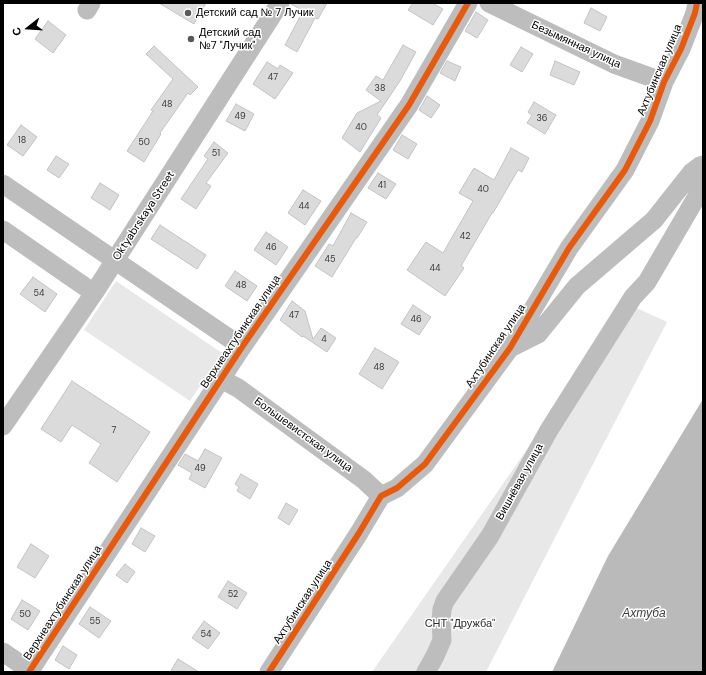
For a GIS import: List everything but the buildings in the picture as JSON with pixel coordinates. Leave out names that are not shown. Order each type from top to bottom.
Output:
[{"type":"street","name":"Oktyabrskaya Street","points":[[3,426],[94,293],[280,3]]},
{"type":"street","name":"Верхнеахтубинская улица","points":[[31,672],[242,347],[409,105],[468,3]]},
{"type":"street","name":"Безымянная улица","points":[[489,3],[614,64],[664,82]]},
{"type":"street","name":"Ахтубинская улица","points":[[270,672],[381,496],[397,488],[426,464],[510,348],[569,248],[625,170],[650,121],[664,82],[681,49],[695,13],[697,3]]},
{"type":"street","points":[[510,348],[538,334],[577,286],[654,220],[692,172],[703,165]]},
{"type":"street","points":[[3,184],[242,347]]},
{"type":"street","name":"Вишнёвая улица","points":[[426,672],[442,640],[441,621],[442,609],[445,601],[490,536],[549,430],[633,297],[647,282],[703,186]]},
{"type":"street","points":[[3,230],[94,293]]},
{"type":"street","name":"Большевистская улица","points":[[221,379],[238,388],[364,480],[381,496]]},
{"type":"street","points":[[3,652],[31,672]]},
{"type":"green space","points":[[116,281],[222,353],[190,401],[84,330]]},
{"type":"green space","name":"СНТ \"Дружба\"","points":[[628,304],[667,322],[486,672],[372,672]]},
{"type":"water","name":"Ахтуба","points":[[703,399],[703,672],[552,672],[608,556]]},
{"type":"cycle path","points":[[29,672],[242,347],[409,105],[468,3]]},
{"type":"cycle path","points":[[269,672],[359,533],[381,496],[397,488],[425,464],[510,348],[569,248],[625,170],[650,121],[664,82],[681,49],[695,13],[697,3]]},
{"type":"place","name":"Детский сад № 7 Лучик","points":[[188,13]]},
{"type":"place","name":"Детский сад №7 \"Лучик\"","points":[[191,39]]}]
